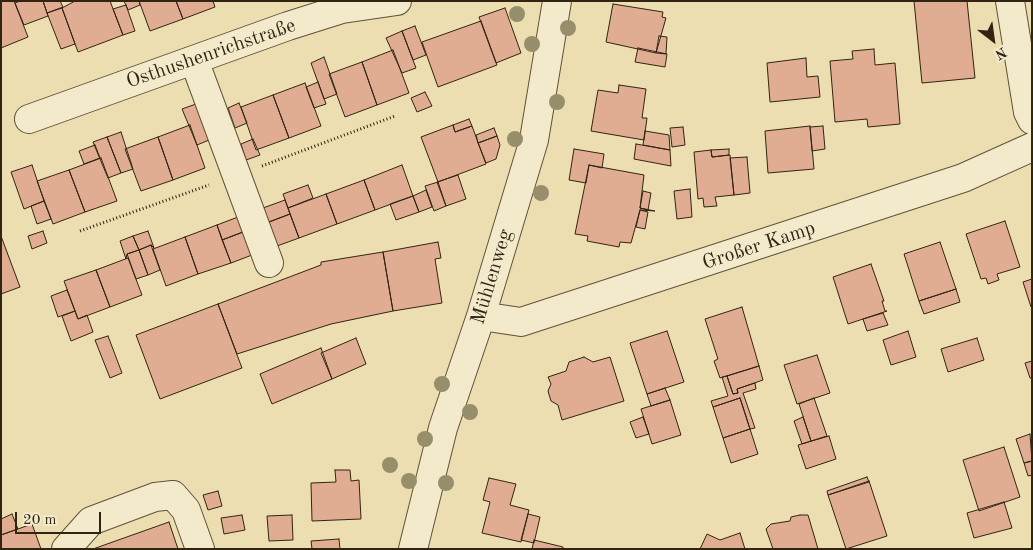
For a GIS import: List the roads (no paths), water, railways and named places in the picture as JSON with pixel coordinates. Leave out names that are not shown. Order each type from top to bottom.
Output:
[{"type":"street","name":"Osthushenrichstraße","points":[[29,119],[342,9],[397,1]]},
{"type":"street","name":"Mühlenweg","points":[[414,549],[443,428],[481,316],[534,140],[557,1]]},
{"type":"street","points":[[1010,1],[1028,112],[1032,120]]},
{"type":"street","points":[[194,60],[269,263]]},
{"type":"street","name":"Großer Kamp","points":[[481,316],[522,322],[963,178],[1032,148]]},
{"type":"street","points":[[66,549],[91,521],[155,497],[173,495],[186,510],[200,549]]}]
